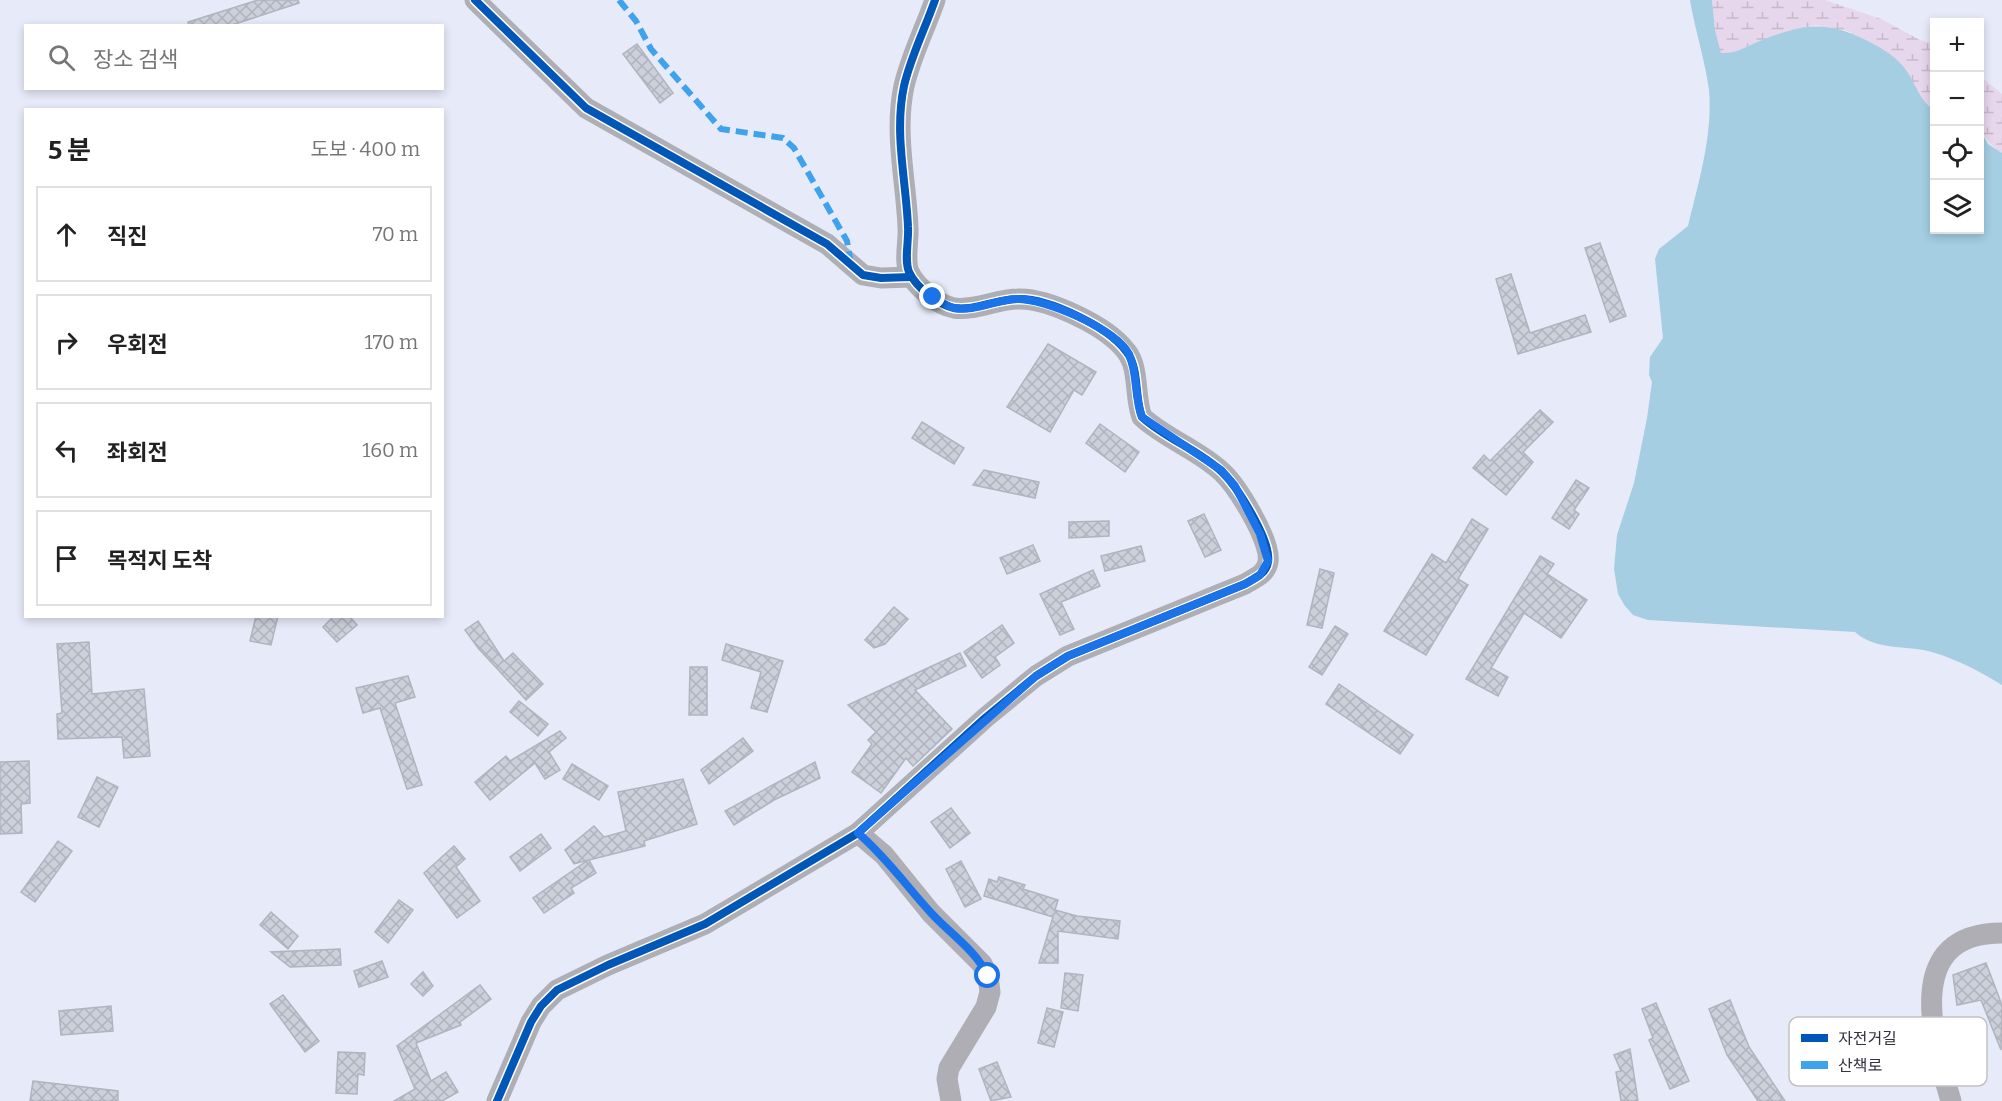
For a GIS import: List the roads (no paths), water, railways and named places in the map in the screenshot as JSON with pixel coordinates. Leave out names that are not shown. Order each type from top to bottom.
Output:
[{"type":"street","points":[[476,0],[586,108],[827,244],[863,275],[881,278],[911,277]]},
{"type":"street","points":[[497,1101],[531,1022],[541,1006],[557,990],[608,964],[705,924],[858,833],[1036,676],[1068,656],[1245,584],[1260,575],[1268,561],[1260,534],[1235,486],[1221,470],[1142,417],[1136,402],[1132,365],[1128,352],[1109,335],[1038,300],[1016,299],[954,308],[920,288],[911,277],[907,269],[908,231],[900,132],[901,110],[911,62],[935,0]]},
{"type":"street","points":[[858,833],[884,855],[931,913],[982,964],[988,976],[990,992],[986,1007],[949,1068],[947,1079],[951,1101]]},
{"type":"street","points":[[1931,1017],[1930,995],[1933,980],[1951,949],[1968,937],[2002,933]]},
{"type":"street","points":[[1947,1086],[1951,1101]]},
{"type":"water","points":[[1690,0],[1712,0],[1715,30],[1721,53],[1735,52],[1773,36],[1817,26],[1845,31],[1860,37],[1897,60],[1930,107],[1930,234],[1984,234],[1984,137],[1988,144],[2002,153],[2002,685],[1944,656],[1925,650],[1883,645],[1855,632],[1648,620],[1633,615],[1618,594],[1614,569],[1617,535],[1634,483],[1647,418],[1652,382],[1649,375],[1650,357],[1663,338],[1655,259],[1659,249],[1688,226],[1707,142],[1709,90]]}]
